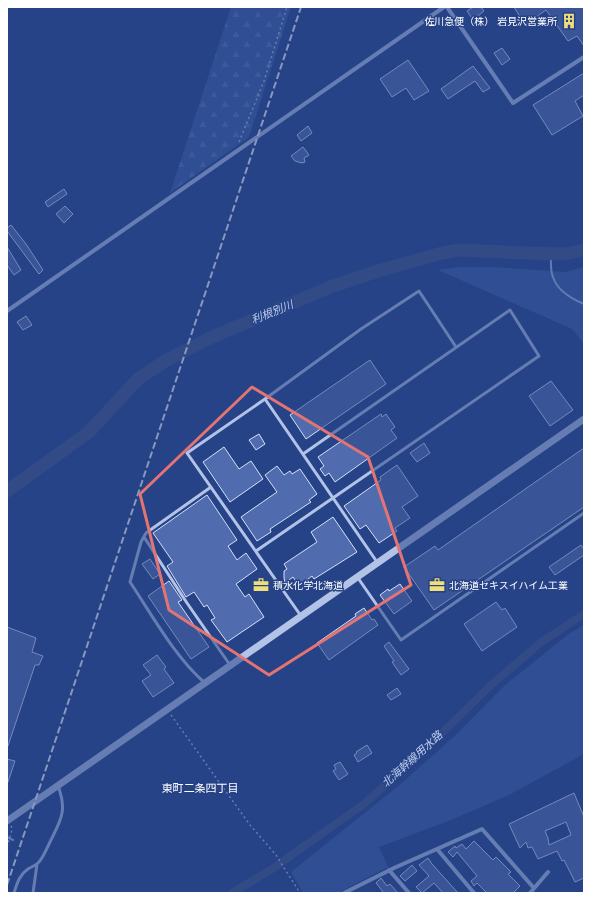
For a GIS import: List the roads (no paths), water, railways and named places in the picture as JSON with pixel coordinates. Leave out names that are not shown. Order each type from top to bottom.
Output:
[{"type":"street","points":[[7,311],[446,7],[513,104],[584,57]]},
{"type":"street","points":[[8,820],[302,617],[584,419]]},
{"type":"street","points":[[344,893],[390,870],[482,828],[533,887]]},
{"type":"street","points":[[437,848],[474,893]]},
{"type":"street","points":[[390,870],[409,893]]},
{"type":"street","points":[[530,893],[533,887],[548,872]]},
{"type":"lane","points":[[302,617],[187,453],[265,400],[361,329],[419,291],[456,347]]},
{"type":"lane","points":[[256,552],[539,356],[510,310],[302,454]]},
{"type":"lane","points":[[265,400],[378,563]]},
{"type":"lane","points":[[205,684],[182,660],[130,582],[141,542],[146,533],[211,487]]},
{"type":"lane","points":[[358,578],[401,640],[584,513]]},
{"type":"lane","points":[[144,537],[187,603],[231,666]]},
{"type":"lane","points":[[14,893],[18,880],[26,870],[37,864],[41,859],[58,827],[63,810],[63,801],[58,786]]},
{"type":"lane","points":[[33,893],[37,864]]},
{"type":"waterway","name":"利根別川","points":[[7,491],[89,432],[138,379],[165,361],[212,337],[333,286],[378,271],[442,253],[460,250],[564,254],[584,250]]},
{"type":"waterway","points":[[551,254],[551,271],[555,282],[566,294],[584,304]]},
{"type":"waterway","name":"北海幹線用水路","points":[[232,893],[269,871],[364,804],[434,741],[491,685],[540,643],[584,614]]},
{"type":"waterway","points":[[7,837],[13,840]]},
{"type":"railway","points":[[7,885],[301,7]]},
{"type":"place","name":"佐川急便（株） 岩見沢営業所","points":[[569,21]]},
{"type":"place","name":"積水化学北海道","points":[[261,585]]},
{"type":"place","name":"北海道セキスイハイム工業","points":[[437,585]]},
{"type":"district","name":"東町二条四丁目","points":[[200,788]]}]
